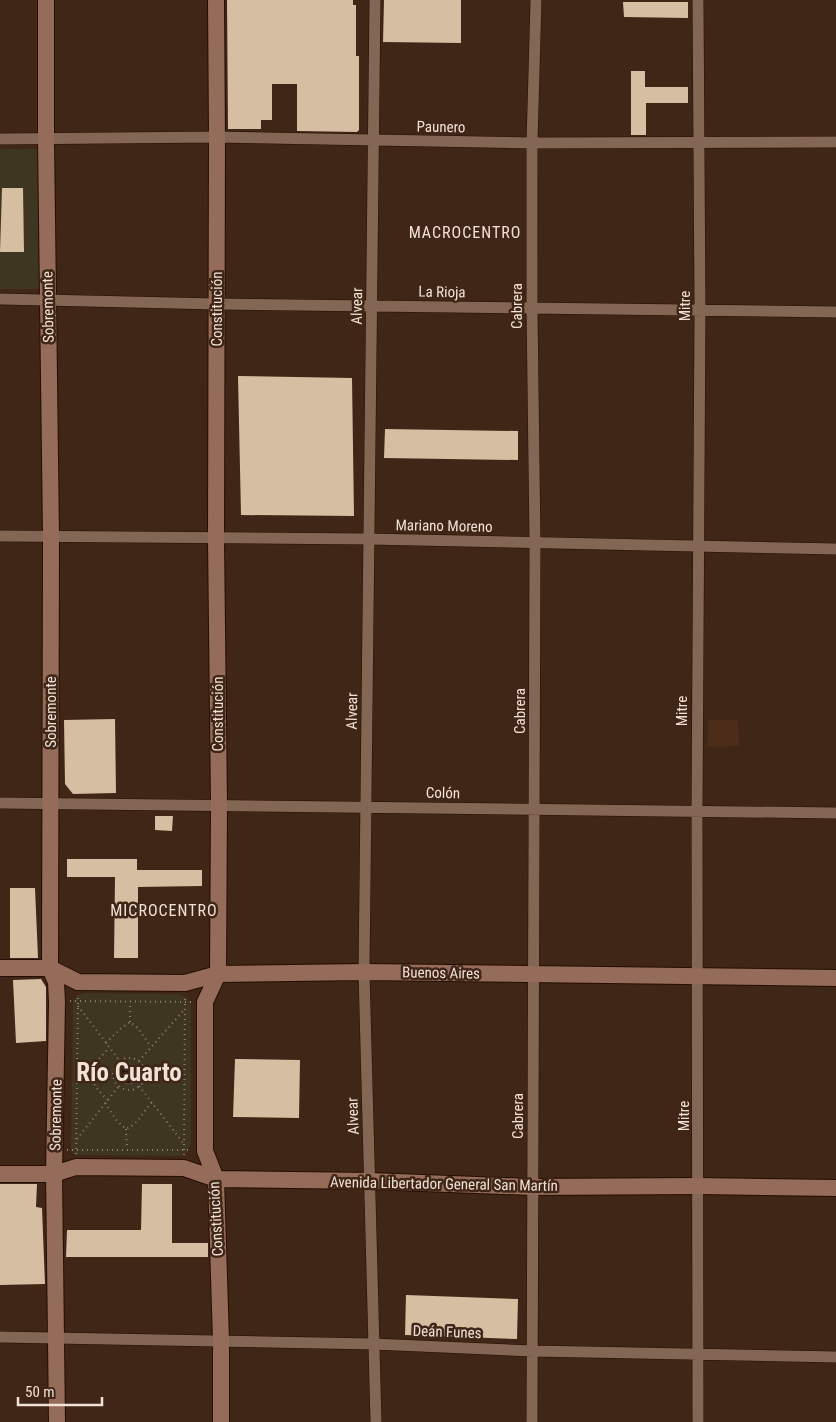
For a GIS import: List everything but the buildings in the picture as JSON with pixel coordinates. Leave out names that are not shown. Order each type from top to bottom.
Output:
[{"type":"main road","name":"Sobremonte","points":[[46,0],[51,537],[50,968],[56,982],[57,1002],[56,1150],[54,1174],[57,1422]]},
{"type":"main road","name":"Constitución","points":[[216,0],[218,974],[205,1002],[204,1151],[216,1179],[222,1422]]},
{"type":"main road","points":[[0,968],[50,968]]},
{"type":"main road","name":"Buenos Aires","points":[[50,968],[78,982],[185,983],[218,974],[364,972],[836,978]]},
{"type":"main road","name":"Avenida Libertador General San Martín","points":[[0,1174],[54,1174],[76,1167],[184,1168],[216,1179],[370,1181],[533,1187],[699,1186],[836,1188]]},
{"type":"street","name":"Alvear","points":[[376,0],[364,972],[376,1422]]},
{"type":"street","name":"Cabrera","points":[[532,1422],[535,543],[532,144],[536,0]]},
{"type":"street","name":"Mitre","points":[[698,0],[700,310],[697,811],[698,1422]]},
{"type":"street","name":"Paunero","points":[[0,139],[217,137],[532,144],[836,142]]},
{"type":"street","name":"La Rioja","points":[[0,299],[217,304],[836,312]]},
{"type":"street","name":"Mariano Moreno","points":[[0,536],[369,539],[836,549]]},
{"type":"street","name":"Colón","points":[[0,804],[366,806],[836,813]]},
{"type":"street","name":"Deán Funes","points":[[0,1337],[374,1344],[532,1351],[836,1357]]},
{"type":"path","points":[[76,1167],[78,982]]},
{"type":"path","points":[[184,1168],[185,983]]},
{"type":"path","points":[[130,1001],[130,1022],[142,1033],[151,1047]]},
{"type":"path","points":[[57,1002],[205,1002]]},
{"type":"path","points":[[78,1006],[119,1061]]},
{"type":"path","points":[[139,1061],[185,1009]]},
{"type":"path","points":[[106,1043],[130,1022]]},
{"type":"path","points":[[108,1100],[99,1093],[90,1074],[96,1062],[109,1048]]},
{"type":"path","points":[[133,1058],[139,1061],[144,1068],[144,1081],[133,1089],[119,1086],[113,1074],[119,1061],[133,1058]]},
{"type":"path","points":[[144,1068],[185,1067]]},
{"type":"path","points":[[77,1074],[90,1074]]},
{"type":"path","points":[[144,1081],[185,1081]]},
{"type":"path","points":[[76,1139],[119,1086]]},
{"type":"path","points":[[139,1086],[184,1144]]},
{"type":"path","points":[[126,1129],[136,1124],[144,1110],[152,1102]]},
{"type":"path","points":[[105,1103],[117,1122],[126,1129],[127,1150]]},
{"type":"path","points":[[56,1150],[204,1151]]},
{"type":"shaded area","points":[[0,149],[38,149],[39,289],[0,289]]},
{"type":"shaded area","points":[[708,720],[738,720],[739,746],[707,747]]},
{"type":"shaded area","points":[[84,993],[180,994],[188,998],[191,1004],[191,1144],[187,1152],[181,1156],[76,1155],[71,1152],[73,1001],[78,995]]},
{"type":"shaded area","points":[[125,1064],[133,1064],[139,1070],[139,1078],[133,1084],[125,1084],[119,1078],[119,1070]]},
{"type":"district","name":"MACROCENTRO","points":[[465,232]]},
{"type":"district","name":"MICROCENTRO","points":[[164,910]]},
{"type":"district","name":"Río Cuarto","points":[[129,1072]]}]
